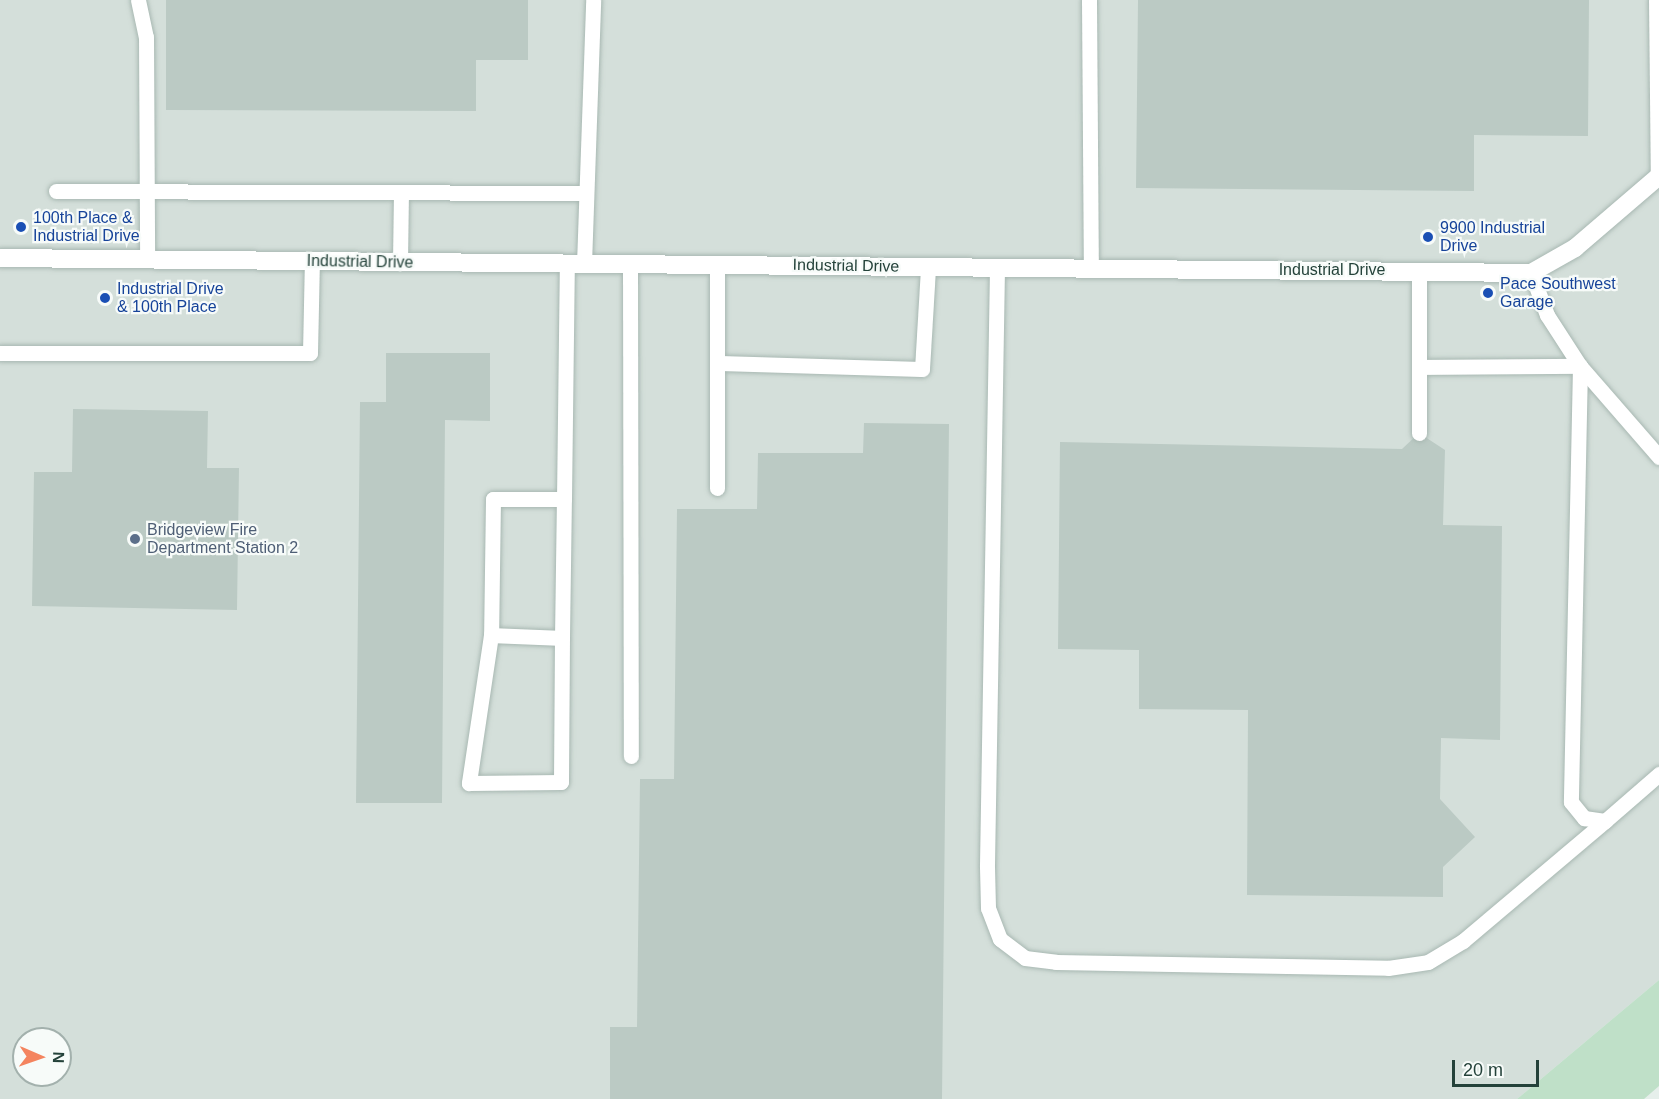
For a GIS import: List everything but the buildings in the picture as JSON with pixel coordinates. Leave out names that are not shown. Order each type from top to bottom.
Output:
[{"type":"street","points":[[1531,273],[1575,248],[1659,176]]},
{"type":"street","name":"Industrial Drive","points":[[0,258],[1531,273]]},
{"type":"lane","points":[[138,0],[146,37],[147,260]]},
{"type":"lane","points":[[564,499],[493,499],[491,635],[469,783],[561,782],[564,499],[576,264],[584,193],[594,0]]},
{"type":"lane","points":[[1089,0],[1091,269]]},
{"type":"lane","points":[[1656,0],[1659,176]]},
{"type":"lane","points":[[56,191],[584,193]]},
{"type":"lane","points":[[400,262],[401,192]]},
{"type":"lane","points":[[0,353],[310,353],[312,261]]},
{"type":"lane","points":[[630,264],[631,756]]},
{"type":"lane","points":[[717,265],[719,363],[717,488]]},
{"type":"lane","points":[[719,363],[922,369],[928,267]]},
{"type":"lane","points":[[997,268],[987,867],[988,908],[1000,939],[1025,958],[1056,962],[1388,968],[1428,962],[1463,941],[1659,774]]},
{"type":"lane","points":[[1419,271],[1419,432]]},
{"type":"lane","points":[[1531,273],[1547,315],[1580,366],[1659,457]]},
{"type":"lane","points":[[1580,366],[1571,802],[1584,818],[1605,821]]},
{"type":"lane","points":[[1419,367],[1580,366]]},
{"type":"lane","points":[[491,635],[562,638]]},
{"type":"shaded area","points":[[0,0],[1659,0],[1659,980],[1517,1099],[0,1099]]},
{"type":"green space","points":[[1659,980],[1659,1086],[1644,1099],[1517,1099]]},
{"type":"place","name":"100th Place & Industrial Drive","points":[[21,227]]},
{"type":"place","name":"9900 Industrial Drive","points":[[1428,237]]},
{"type":"place","name":"Pace Southwest Garage","points":[[1488,293]]},
{"type":"place","name":"Industrial Drive & 100th Place","points":[[105,298]]},
{"type":"place","name":"Bridgeview Fire Department Station 2","points":[[135,539]]}]
